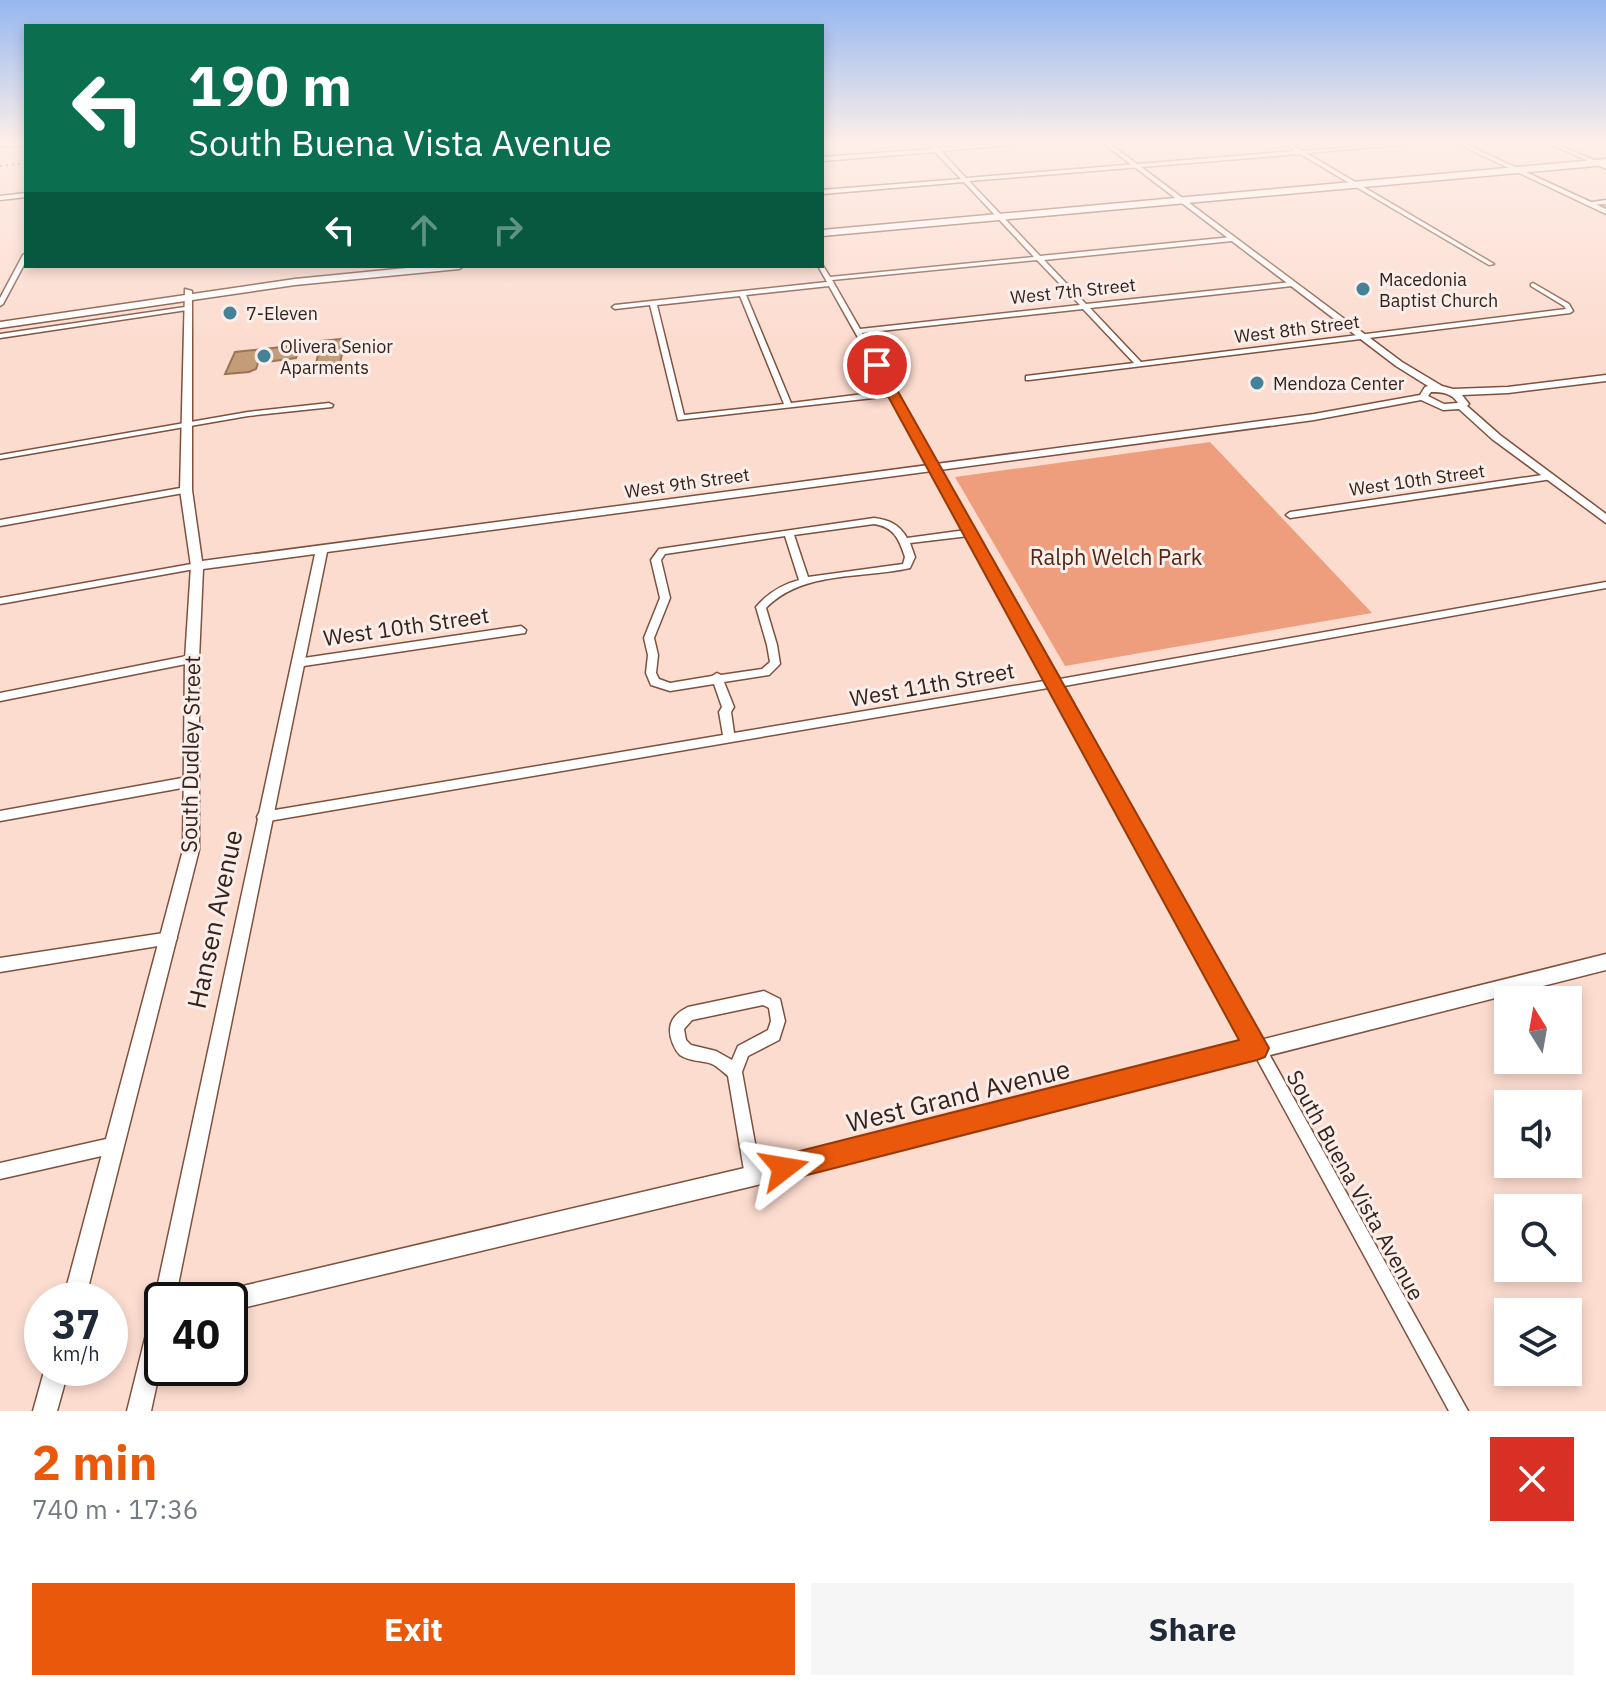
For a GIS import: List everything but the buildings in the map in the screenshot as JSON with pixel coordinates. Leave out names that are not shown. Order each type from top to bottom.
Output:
[{"type":"main road","points":[[824,233],[1086,209]]},
{"type":"main road","points":[[0,325],[295,282],[438,268]]},
{"type":"main road","points":[[0,316],[187,299]]},
{"type":"street","points":[[990,209],[1139,364]]},
{"type":"street","points":[[1193,209],[1399,364],[1439,389],[1452,392],[1508,390],[1604,380]]},
{"type":"street","points":[[1397,209],[1491,264]]},
{"type":"street","points":[[615,307],[743,295],[829,281],[1037,258],[1232,239]]},
{"type":"street","points":[[0,304],[24,259]]},
{"type":"street","name":"South Buena Vista Avenue","points":[[822,268],[969,533],[1057,683],[1459,1411]]},
{"type":"street","name":"West 7th Street","points":[[858,331],[1292,284]]},
{"type":"street","name":"West 8th Street","points":[[1029,378],[1570,311],[1567,305],[1533,285]]},
{"type":"street","points":[[743,295],[788,404]]},
{"type":"street","points":[[0,336],[187,299]]},
{"type":"street","name":"South Dudley Street","points":[[79,1282],[191,850],[192,659],[197,566],[186,490],[187,299]]},
{"type":"street","points":[[653,303],[681,418],[893,393]]},
{"type":"street","points":[[1399,364],[1426,397],[1485,434],[1496,437]]},
{"type":"street","name":"West 9th Street","points":[[0,601],[197,566],[1379,407],[1426,397],[1439,389]]},
{"type":"street","points":[[1445,407],[1508,390]]},
{"type":"street","points":[[1452,392],[1496,437],[1606,519]]},
{"type":"street","points":[[0,457],[186,425],[329,405]]},
{"type":"street","name":"West 10th Street","points":[[1290,515],[1549,477]]},
{"type":"street","points":[[0,523],[186,490]]},
{"type":"street","points":[[874,521],[888,522],[897,528],[910,557],[907,566],[804,581],[783,586],[767,597],[761,607],[769,640],[777,654],[775,664],[765,672],[717,677],[670,687],[655,682],[651,673],[653,655],[649,638],[665,598],[656,560],[662,551],[789,534],[874,521]]},
{"type":"street","points":[[905,541],[969,533]]},
{"type":"street","points":[[789,534],[804,581]]},
{"type":"street","name":"Hansen Avenue","points":[[168,1282],[263,817],[322,550]]},
{"type":"street","name":"West 11th Street","points":[[263,817],[1057,683],[1606,585]]},
{"type":"street","name":"West 10th Street","points":[[297,663],[521,630]]},
{"type":"street","points":[[0,697],[192,659]]},
{"type":"street","points":[[717,677],[721,693],[718,696],[720,708],[725,712],[729,738]]},
{"type":"street","points":[[0,816],[193,781]]},
{"type":"street","points":[[0,965],[170,938]]},
{"type":"street","name":"West Grand Avenue","points":[[248,1296],[753,1176],[1606,962]]},
{"type":"street","points":[[735,1072],[716,1057],[689,1054],[679,1044],[676,1027],[688,1014],[764,998],[775,1004],[778,1021],[774,1035],[743,1051],[735,1072],[753,1176]]},
{"type":"street","points":[[0,1171],[115,1145]]},
{"type":"street","points":[[45,1411],[52,1386]]},
{"type":"street","name":"Hansen Avenue","points":[[139,1411],[145,1386]]},
{"type":"green space","name":"Ralph Welch Park","points":[[1210,442],[1372,613],[1065,666],[955,477]]},
{"type":"place","name":"Macedonia Baptist Church","points":[[1363,289]]},
{"type":"place","name":"7-Eleven","points":[[230,313]]},
{"type":"place","name":"Olivera Senior Aparments","points":[[264,356]]},
{"type":"place","name":"Mendoza Center","points":[[1257,383]]},
{"type":"route","points":[[784,1168],[1257,1048],[1057,683],[969,533],[877,365]]}]
